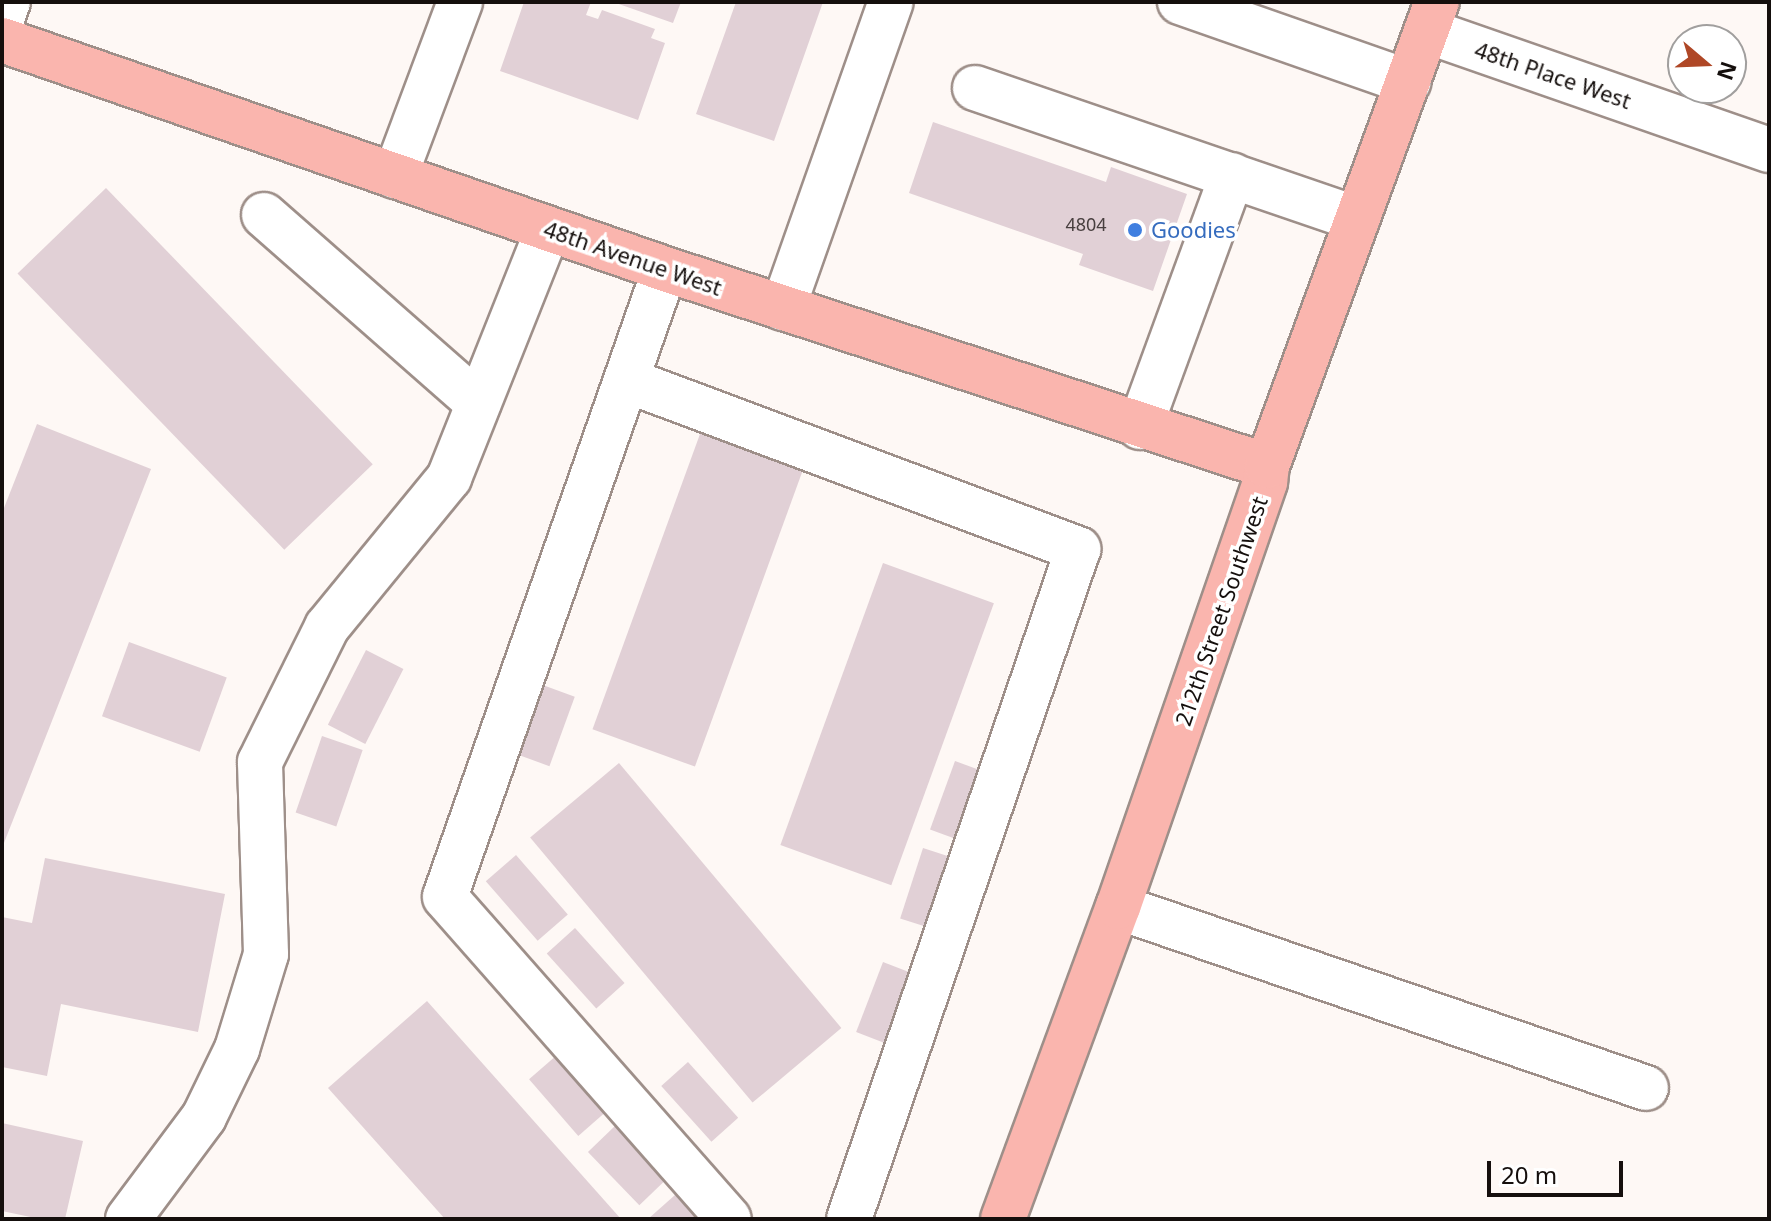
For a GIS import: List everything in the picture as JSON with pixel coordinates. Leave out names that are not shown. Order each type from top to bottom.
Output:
[{"type":"main road","name":"212th Street Southwest","points":[[1003,1219],[1118,907],[1265,482],[1267,466],[1432,16]]},
{"type":"main road","name":"48th Avenue West","points":[[2,40],[665,269],[1140,427],[1267,466]]},
{"type":"street","points":[[2,19],[8,2]]},
{"type":"street","points":[[395,176],[460,2]]},
{"type":"street","points":[[783,308],[891,2]]},
{"type":"street","points":[[1180,2],[1408,82]]},
{"type":"street","name":"48th Place West","points":[[1432,16],[1769,150]]},
{"type":"street","points":[[975,88],[1357,219]]},
{"type":"street","points":[[1140,427],[1232,175]]},
{"type":"street","points":[[264,215],[478,403]]},
{"type":"street","points":[[128,1219],[204,1117],[237,1049],[266,954],[260,762],[327,627],[449,478],[548,229]]},
{"type":"street","points":[[665,269],[445,897],[729,1219]]},
{"type":"street","points":[[626,380],[1078,549],[849,1219]]},
{"type":"street","points":[[1118,907],[1646,1088]]},
{"type":"building","points":[[524,2],[591,2],[586,15],[598,19],[602,10],[655,29],[651,38],[665,43],[638,120],[500,71]]},
{"type":"building","points":[[613,2],[681,2],[673,23]]},
{"type":"building","points":[[736,2],[823,2],[774,141],[696,114]]},
{"type":"building","points":[[933,122],[1106,182],[1111,167],[1187,194],[1153,291],[1079,265],[1083,254],[909,193]]},
{"type":"building","points":[[106,188],[373,464],[284,550],[18,273]]},
{"type":"building","points":[[704,423],[806,460],[695,767],[593,729]]},
{"type":"building","points":[[37,424],[151,469],[2,848],[2,513]]},
{"type":"building","points":[[883,563],[994,603],[891,885],[780,845]]},
{"type":"building","points":[[129,642],[227,678],[200,752],[102,716]]},
{"type":"building","points":[[366,650],[403,669],[365,744],[328,725]]},
{"type":"building","points":[[540,684],[575,697],[549,766],[515,754]]},
{"type":"building","points":[[322,736],[363,750],[336,827],[296,813]]},
{"type":"building","points":[[955,761],[990,774],[965,842],[930,830]]},
{"type":"building","points":[[619,763],[841,1028],[753,1103],[530,838]]},
{"type":"building","points":[[923,848],[959,860],[936,930],[900,918]]},
{"type":"building","points":[[516,855],[568,915],[538,941],[486,881]]},
{"type":"building","points":[[45,858],[225,894],[198,1032],[61,1004],[47,1076],[2,1067],[2,917],[32,923]]},
{"type":"building","points":[[575,928],[625,983],[596,1008],[547,953]]},
{"type":"building","points":[[883,962],[917,975],[890,1045],[856,1032]]},
{"type":"building","points":[[427,1001],[621,1219],[445,1219],[328,1088]]},
{"type":"building","points":[[557,1055],[606,1112],[578,1136],[529,1079]]},
{"type":"building","points":[[688,1062],[738,1118],[711,1142],[661,1086]]},
{"type":"building","points":[[2,1123],[83,1141],[65,1219],[40,1219],[2,1211]]},
{"type":"building","points":[[616,1125],[667,1178],[639,1205],[588,1152]]},
{"type":"building","points":[[675,1195],[697,1219],[648,1219]]},
{"type":"place","name":"Goodies","points":[[1135,230]]}]
